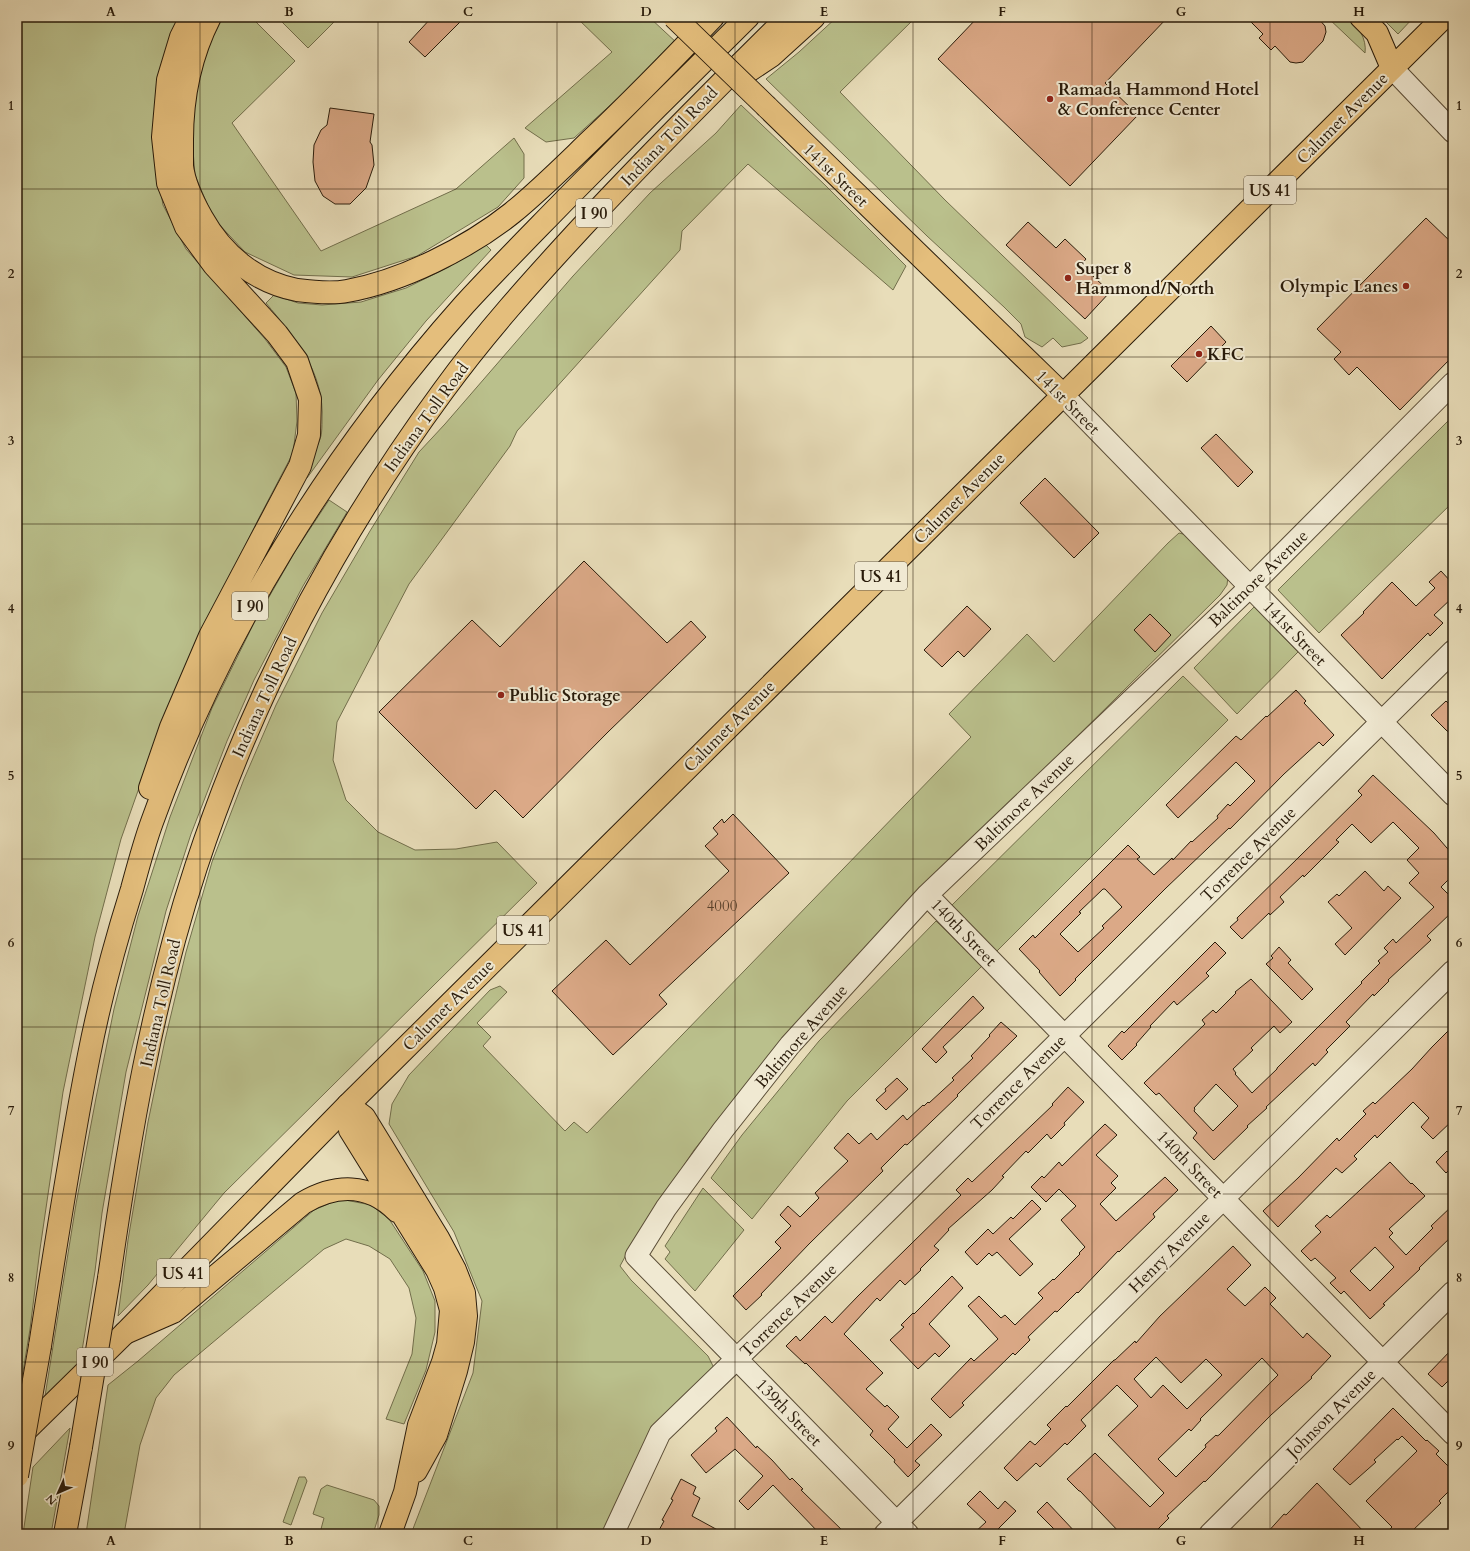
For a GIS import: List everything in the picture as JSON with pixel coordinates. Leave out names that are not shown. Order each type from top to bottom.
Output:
[{"type":"main road","points":[[116,942],[120,879],[170,727],[210,636],[300,466],[309,435],[310,399],[297,361],[277,334],[214,265],[186,227],[168,183],[163,137],[168,80],[181,37],[191,17]]},
{"type":"main road","points":[[210,17],[200,34],[186,81],[182,128],[182,167],[192,201],[209,231],[230,257],[255,274],[282,287],[311,292],[346,292],[388,281],[428,264],[470,241],[510,214],[547,182],[621,112],[713,17]]},
{"type":"main road","name":"141st Street","points":[[674,17],[1062,395]]},
{"type":"main road","name":"Indiana Toll Road","points":[[17,1476],[88,1059],[116,942],[151,824],[185,736],[221,660],[262,584],[310,505],[354,441],[405,374],[464,304],[641,123],[748,17]]},
{"type":"main road","name":"Indiana Toll Road","points":[[66,1533],[109,1278],[125,1166],[146,1056],[170,953],[195,869],[230,771],[267,688],[349,531],[391,463],[444,388],[550,261],[629,176],[788,17]]},
{"type":"main road","points":[[700,104],[770,56],[814,17]]},
{"type":"main road","points":[[1361,17],[1377,33],[1392,68]]},
{"type":"main road","name":"Calumet Avenue","points":[[17,1440],[125,1333],[348,1105],[1444,17]]},
{"type":"main road","points":[[348,1105],[350,1130],[437,1270],[445,1288],[451,1310],[448,1344],[443,1362],[419,1425],[405,1492],[390,1534]]},
{"type":"main road","points":[[348,1105],[364,1117],[430,1224],[455,1270],[464,1293],[466,1316],[463,1342],[456,1371],[436,1435],[405,1492]]},
{"type":"main road","points":[[125,1333],[173,1312],[303,1203],[328,1191],[354,1189],[367,1192],[381,1199],[393,1208],[408,1223]]},
{"type":"street","points":[[1392,68],[1453,132]]},
{"type":"street","name":"Baltimore Avenue","points":[[636,1256],[683,1184],[790,1045],[927,895],[1250,587],[1453,383]]},
{"type":"street","name":"141st Street","points":[[1062,395],[1453,795]]},
{"type":"street","name":"Torrence Avenue","points":[[613,1534],[660,1433],[738,1359],[1453,651]]},
{"type":"street","name":"140th Street","points":[[927,895],[1453,1434]]},
{"type":"street","name":"Henry Avenue","points":[[896,1530],[1223,1198],[1453,971]]},
{"type":"street","name":"139th Street","points":[[636,1256],[738,1359],[896,1530]]},
{"type":"street","name":"Johnson Avenue","points":[[1210,1534],[1453,1292]]},
{"type":"green space","points":[[17,17],[180,17],[154,152],[163,205],[186,249],[265,339],[286,367],[296,393],[297,421],[293,453],[194,649],[157,737],[121,839],[95,937],[63,1092],[30,1329],[20,1390],[17,1393]]},
{"type":"green space","points":[[221,17],[251,17],[295,61],[232,123],[321,251],[456,189],[514,138],[524,154],[524,178],[498,207],[417,256],[352,277],[294,275],[245,252],[213,218],[195,175],[191,125],[199,73],[213,34]]},
{"type":"green space","points":[[278,17],[339,17],[308,48]]},
{"type":"green space","points":[[576,17],[649,17],[678,44],[574,138],[546,142],[525,128],[612,52]]},
{"type":"green space","points":[[837,17],[916,17],[840,92],[945,200],[1088,338],[1081,343],[1062,347],[1053,338],[1042,347],[1025,337],[1021,324],[1004,307],[927,236],[766,79],[799,52]]},
{"type":"green space","points":[[1327,17],[1349,17],[1356,24],[1361,33],[1365,43],[1365,53]]},
{"type":"green space","points":[[1381,17],[1414,17],[1398,34]]},
{"type":"green space","points":[[741,105],[825,185],[906,266],[893,290],[748,164],[682,231],[680,250],[517,431],[510,446],[409,584],[337,722],[333,760],[346,800],[378,832],[415,850],[456,849],[497,842],[537,883],[224,1193],[148,1285],[118,1316],[128,1240],[148,1122],[165,1040],[186,952],[212,862],[244,779],[276,705],[322,613],[370,531],[419,452],[573,276],[650,193],[716,133]]},
{"type":"green space","points":[[484,243],[491,250],[426,321],[378,380],[307,478],[303,475],[321,436],[322,403],[319,387],[306,357],[287,329],[266,303],[274,295],[298,303],[322,305],[361,302],[406,288],[449,267]]},
{"type":"green space","points":[[1453,416],[1453,502],[1319,633],[1278,590]]},
{"type":"green space","points":[[329,500],[347,512],[303,586],[254,680],[227,741],[191,834],[166,911],[126,1072],[102,1213],[95,1271],[80,1363],[45,1396],[76,1204],[96,1098],[114,1009],[138,916],[170,817],[212,708],[254,623],[296,550]]},
{"type":"green space","points":[[1179,533],[1187,535],[1228,576],[1227,585],[1220,595],[916,896],[774,1049],[694,1150],[632,1244],[620,1266],[631,1280],[708,1356],[714,1368],[650,1435],[609,1534],[411,1534],[473,1373],[482,1301],[454,1232],[389,1124],[392,1104],[409,1075],[490,990],[500,986],[507,992],[477,1023],[491,1037],[483,1046],[565,1131],[574,1122],[587,1133],[971,737],[949,714],[1027,634],[1054,662]]},
{"type":"green space","points":[[1254,607],[1298,652],[1237,714],[1194,668]]},
{"type":"green space","points":[[1183,676],[1228,720],[993,955],[949,908]]},
{"type":"green space","points":[[936,921],[982,966],[847,1101],[752,1219],[711,1178],[742,1135],[819,1041]]},
{"type":"green space","points":[[703,1188],[744,1230],[695,1291],[665,1259],[670,1252],[665,1246]]},
{"type":"green space","points":[[340,1199],[371,1205],[389,1219],[423,1271],[435,1301],[435,1332],[426,1370],[404,1424],[386,1419],[412,1354],[416,1318],[409,1288],[390,1259],[369,1246],[346,1239],[324,1249],[174,1375],[156,1398],[140,1445],[124,1534],[86,1534],[108,1385],[314,1210]]},
{"type":"green space","points":[[70,1428],[51,1534],[23,1534],[33,1467]]},
{"type":"green space","points":[[299,1477],[305,1477],[307,1481],[291,1525],[283,1522]]},
{"type":"green space","points":[[327,1485],[374,1500],[379,1506],[379,1515],[373,1534],[334,1534],[321,1529],[324,1518],[313,1514],[321,1489]]},
{"type":"building","points":[[432,17],[465,17],[425,57],[409,42]]},
{"type":"building","name":"Ramada Hammond Hotel & Conference Center","points":[[978,17],[1168,17],[1105,83],[1138,115],[1070,186],[938,59]]},
{"type":"building","points":[[1246,17],[1317,17],[1325,26],[1326,32],[1323,41],[1303,62],[1290,62],[1275,46],[1271,50],[1259,38],[1263,34]]},
{"type":"building","points":[[330,108],[374,114],[370,142],[372,145],[374,165],[366,188],[350,204],[335,204],[323,196],[315,181],[313,162],[314,145],[321,130],[327,125]]},
{"type":"building","name":"Olympic Lanes","points":[[1426,218],[1453,244],[1453,356],[1400,410],[1357,367],[1349,375],[1334,359],[1341,352],[1317,329]]},
{"type":"building","name":"Super 8 Hammond/North","points":[[1028,222],[1056,248],[1065,239],[1086,259],[1081,265],[1110,292],[1085,319],[1006,245]]},
{"type":"building","name":"KFC","points":[[1211,326],[1226,342],[1187,382],[1171,366]]},
{"type":"building","points":[[1216,434],[1253,472],[1238,487],[1201,448]]},
{"type":"building","points":[[1045,478],[1099,533],[1074,558],[1020,503]]},
{"type":"building","points":[[584,561],[667,643],[691,621],[706,637],[608,732],[523,818],[495,790],[476,809],[379,712],[472,620],[500,647]]},
{"type":"building","points":[[1441,571],[1453,584],[1453,597],[1434,615],[1443,623],[1430,636],[1428,633],[1382,679],[1341,635],[1364,613],[1363,612],[1392,582],[1416,606],[1435,588],[1429,582]]},
{"type":"building","points":[[967,606],[991,629],[964,657],[958,651],[942,667],[924,650]]},
{"type":"building","points":[[1150,614],[1171,635],[1155,652],[1134,630]]},
{"type":"building","points":[[1296,690],[1306,701],[1304,703],[1334,735],[1323,746],[1319,742],[1284,774],[1230,829],[1229,828],[1166,888],[1075,979],[1076,980],[1060,996],[1039,972],[1040,971],[1019,949],[1033,935],[1035,938],[1128,845],[1140,857],[1137,859],[1154,875],[1172,858],[1173,860],[1191,841],[1192,842],[1218,818],[1217,816],[1228,804],[1230,806],[1255,781],[1236,762],[1178,818],[1166,805],[1236,736],[1241,740],[1266,716],[1267,717]],"holes":[[[1103,889],[1105,889],[1122,907],[1102,926],[1104,928],[1078,952],[1060,934],[1081,913],[1079,912]]]},
{"type":"building","points":[[1446,701],[1453,708],[1453,736],[1431,715]]},
{"type":"building","points":[[1373,775],[1434,833],[1453,855],[1453,875],[1441,887],[1453,899],[1453,911],[1427,936],[1431,940],[1388,980],[1389,981],[1374,996],[1373,994],[1346,1022],[1350,1026],[1326,1050],[1328,1052],[1315,1066],[1313,1063],[1266,1107],[1267,1108],[1214,1160],[1193,1138],[1197,1133],[1159,1093],[1156,1095],[1144,1083],[1205,1024],[1202,1020],[1213,1010],[1216,1013],[1236,993],[1235,992],[1251,979],[1292,1022],[1280,1033],[1274,1026],[1251,1048],[1253,1050],[1233,1069],[1236,1073],[1235,1074],[1252,1093],[1362,983],[1361,982],[1380,963],[1378,961],[1388,952],[1384,948],[1393,939],[1396,943],[1434,907],[1409,883],[1419,873],[1407,860],[1419,848],[1393,822],[1371,843],[1352,824],[1336,840],[1339,842],[1304,877],[1303,875],[1280,897],[1284,902],[1270,915],[1269,913],[1242,939],[1230,927],[1238,920],[1237,918],[1362,795],[1358,791]],"holes":[[[1216,1084],[1238,1106],[1213,1131],[1194,1111],[1194,1108]]]},
{"type":"building","points":[[733,814],[789,873],[659,995],[667,1004],[613,1055],[552,991],[606,940],[630,965],[729,871],[705,846],[718,834],[713,828],[722,819],[724,823]]},
{"type":"building","points":[[1365,871],[1384,891],[1388,886],[1401,898],[1345,955],[1335,944],[1352,928],[1328,902],[1337,894],[1339,896]]},
{"type":"building","points":[[1215,942],[1226,953],[1206,973],[1209,976],[1177,1005],[1174,1001],[1150,1026],[1151,1027],[1136,1044],[1137,1045],[1122,1060],[1108,1046],[1122,1031],[1124,1033]]},
{"type":"building","points":[[1279,947],[1291,960],[1288,963],[1313,989],[1302,1000],[1266,964],[1273,958],[1271,956]]},
{"type":"building","points":[[973,996],[984,1008],[943,1047],[947,1052],[936,1063],[922,1049]]},
{"type":"building","points":[[1001,1022],[1017,1036],[957,1095],[958,1096],[881,1168],[883,1171],[809,1244],[761,1294],[762,1295],[746,1310],[733,1296],[781,1248],[775,1242],[791,1226],[780,1215],[788,1206],[800,1217],[819,1198],[815,1193],[848,1161],[834,1148],[848,1133],[859,1144],[871,1133],[877,1140],[903,1115],[907,1120],[923,1105],[924,1106],[928,1102],[929,1103],[954,1080],[952,1078],[973,1058],[971,1056]]},
{"type":"building","points":[[1453,1026],[1453,1120],[1433,1139],[1421,1127],[1429,1118],[1413,1102],[1377,1138],[1375,1135],[1354,1156],[1357,1159],[1342,1173],[1336,1168],[1278,1227],[1263,1211],[1337,1138],[1339,1141],[1366,1114],[1363,1111],[1373,1102],[1375,1104],[1412,1069]]},
{"type":"building","points":[[897,1078],[908,1089],[886,1110],[876,1100]]},
{"type":"building","points":[[1068,1087],[1084,1102],[1064,1123],[1065,1125],[1051,1139],[1047,1134],[1028,1153],[1026,1151],[1002,1176],[1004,1177],[992,1190],[948,1229],[949,1230],[934,1246],[939,1250],[920,1269],[921,1270],[905,1285],[900,1280],[880,1301],[877,1298],[844,1334],[883,1373],[866,1389],[885,1407],[887,1405],[899,1417],[888,1429],[907,1448],[931,1424],[942,1435],[915,1461],[920,1465],[908,1477],[894,1462],[895,1460],[870,1435],[873,1431],[806,1363],[805,1364],[786,1346],[796,1336],[800,1341],[825,1316],[832,1323],[961,1195],[956,1190],[968,1178],[972,1182],[1053,1105],[1052,1104]]},
{"type":"building","points":[[1105,1124],[1117,1135],[1096,1155],[1118,1176],[1111,1183],[1116,1188],[1100,1204],[1116,1221],[1165,1177],[1178,1190],[1153,1214],[1155,1217],[1119,1252],[1118,1251],[1078,1293],[1077,1292],[1057,1312],[1055,1311],[1028,1337],[1030,1340],[1015,1355],[1013,1353],[962,1403],[964,1405],[950,1418],[931,1399],[971,1358],[974,1361],[998,1339],[968,1306],[979,1296],[1001,1318],[1005,1315],[1015,1325],[1043,1298],[1038,1293],[1053,1279],[1054,1280],[1085,1247],[1061,1220],[1076,1206],[1059,1189],[1046,1202],[1031,1187],[1042,1176],[1044,1178],[1059,1162],[1062,1166]]},
{"type":"building","points":[[1447,1151],[1453,1158],[1453,1166],[1446,1173],[1436,1162]]},
{"type":"building","points":[[1390,1162],[1425,1196],[1389,1229],[1393,1233],[1389,1237],[1406,1255],[1433,1228],[1431,1226],[1453,1205],[1453,1235],[1383,1304],[1385,1305],[1370,1319],[1344,1291],[1341,1294],[1330,1283],[1336,1278],[1315,1258],[1311,1261],[1301,1251],[1321,1232],[1315,1226],[1327,1215],[1330,1218]],"holes":[[[1375,1247],[1394,1267],[1370,1291],[1350,1271]]]},
{"type":"building","points":[[1032,1200],[1041,1209],[1009,1239],[1033,1264],[1020,1276],[997,1252],[992,1256],[989,1253],[977,1265],[965,1252],[988,1229],[993,1234],[1011,1217],[1013,1219]]},
{"type":"building","points":[[1233,1246],[1251,1265],[1227,1289],[1245,1306],[1265,1287],[1276,1298],[1270,1304],[1303,1338],[1307,1333],[1331,1356],[1311,1377],[1312,1378],[1271,1415],[1205,1482],[1204,1481],[1167,1516],[1169,1518],[1153,1534],[1121,1534],[1067,1479],[1095,1453],[1150,1507],[1164,1493],[1108,1435],[1138,1406],[1117,1385],[1081,1420],[1086,1426],[1067,1445],[1065,1443],[1040,1467],[1036,1463],[1017,1481],[1004,1468],[1030,1441],[1035,1445],[1051,1429],[1047,1425],[1114,1360],[1135,1341],[1136,1343],[1160,1316]],"holes":[[[1156,1357],[1181,1383],[1206,1359],[1222,1375],[1187,1409],[1163,1385],[1151,1398],[1134,1379]],[[1262,1358],[1278,1375],[1219,1435],[1216,1435],[1205,1445],[1206,1447],[1176,1477],[1158,1459],[1189,1429],[1191,1431],[1201,1420],[1200,1419]]]},
{"type":"building","points":[[952,1276],[963,1288],[929,1324],[950,1346],[939,1357],[935,1353],[918,1369],[890,1340],[904,1327],[901,1325]]},
{"type":"building","points":[[1453,1348],[1453,1376],[1442,1387],[1428,1374]]},
{"type":"building","points":[[1393,1408],[1426,1441],[1427,1440],[1439,1451],[1436,1454],[1453,1471],[1453,1487],[1439,1501],[1441,1503],[1409,1534],[1385,1534],[1392,1527],[1366,1501],[1417,1451],[1402,1436],[1374,1460],[1376,1462],[1350,1485],[1333,1469]]},
{"type":"building","points":[[727,1417],[756,1448],[757,1446],[772,1460],[790,1480],[792,1478],[803,1489],[801,1490],[846,1534],[820,1534],[773,1485],[748,1510],[739,1501],[763,1476],[735,1449],[706,1473],[691,1455],[717,1431],[715,1428]]},
{"type":"building","points":[[681,1479],[696,1487],[693,1494],[700,1498],[692,1516],[725,1534],[657,1534],[664,1521],[662,1520],[673,1500],[671,1499]]},
{"type":"building","points":[[1317,1483],[1366,1534],[1266,1534],[1284,1514],[1286,1515]]},
{"type":"building","points":[[980,1491],[998,1509],[1005,1501],[1016,1511],[993,1534],[973,1534],[986,1522],[967,1504]]},
{"type":"building","points":[[1047,1502],[1077,1534],[1059,1534],[1037,1512]]},
{"type":"place","name":"Ramada Hammond Hotel & Conference Center","points":[[1050,99]]},
{"type":"place","name":"Super 8 Hammond/North","points":[[1068,278]]},
{"type":"place","name":"Olympic Lanes","points":[[1406,286]]},
{"type":"place","name":"KFC","points":[[1199,354]]},
{"type":"place","name":"Public Storage","points":[[501,695]]}]
